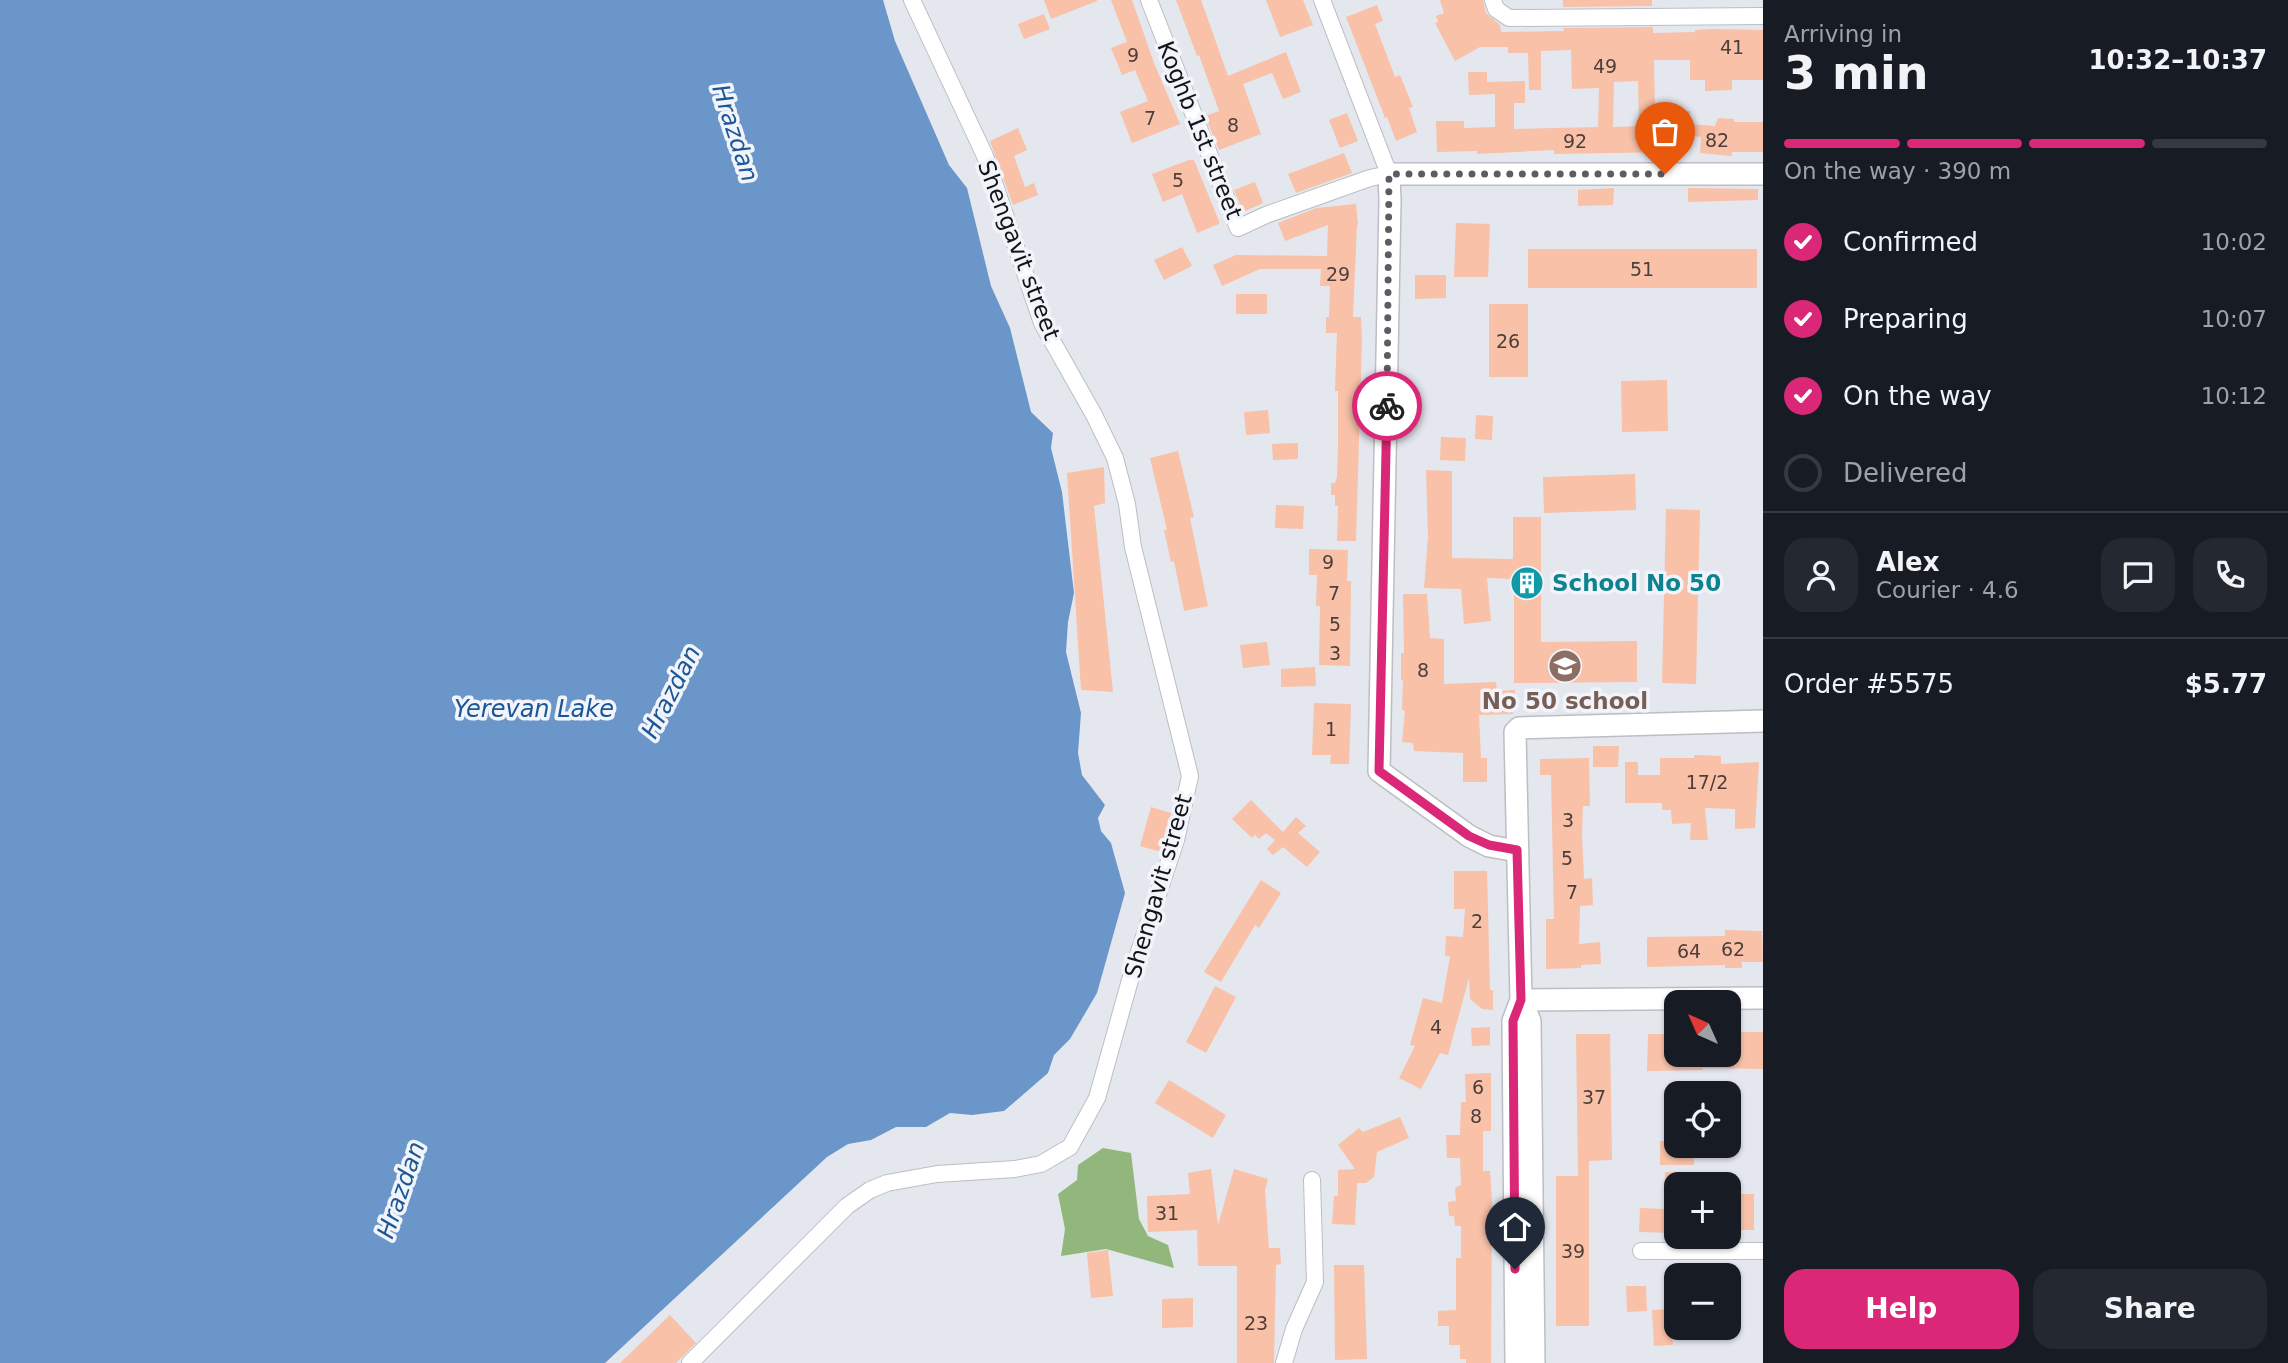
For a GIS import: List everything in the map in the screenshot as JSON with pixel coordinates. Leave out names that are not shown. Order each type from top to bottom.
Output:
[{"type":"street","name":"Shengavit street","points":[[690,1363],[847,1206],[870,1190],[909,1178],[1015,1169],[1041,1164],[1070,1147],[1097,1098],[1132,973],[1176,840],[1190,776],[1133,547],[1127,505],[1115,458],[1042,323],[985,156],[912,0]]},
{"type":"street","name":"Koghb 1st street","points":[[1149,0],[1238,228],[1266,215],[1370,178],[1389,174]]},
{"type":"street","points":[[1322,0],[1389,174],[1391,201],[1379,771],[1469,836],[1489,845],[1517,850]]},
{"type":"street","points":[[1493,0],[1496,9],[1509,18],[1763,16]]},
{"type":"street","points":[[1389,174],[1763,174]]},
{"type":"street","points":[[1525,1356],[1513,1021],[1521,1000],[1515,732],[1519,728],[1763,721]]},
{"type":"street","points":[[1521,1000],[1763,998]]},
{"type":"street","points":[[1284,1363],[1294,1329],[1315,1282],[1312,1180]]},
{"type":"street","points":[[1641,1251],[1763,1251]]},
{"type":"green space","points":[[1103,1148],[1131,1153],[1139,1219],[1148,1236],[1168,1245],[1174,1268],[1106,1249],[1061,1256],[1065,1229],[1058,1194],[1077,1180],[1078,1165]]},
{"type":"water","name":"Yerevan Lake","points":[[0,0],[883,0],[895,41],[949,165],[967,188],[991,286],[1010,328],[1031,412],[1053,433],[1051,448],[1062,492],[1074,593],[1066,652],[1081,713],[1078,753],[1082,775],[1105,805],[1098,818],[1101,831],[1111,843],[1125,893],[1097,993],[1070,1039],[1054,1055],[1048,1073],[1004,1111],[972,1115],[950,1113],[926,1127],[896,1127],[871,1140],[848,1144],[827,1157],[605,1363],[0,1363]]},
{"type":"building","points":[[1044,0],[1097,0],[1097,1],[1051,19]]},
{"type":"building","points":[[1111,0],[1132,0],[1154,63],[1180,124],[1132,143],[1120,112],[1148,101],[1135,70],[1122,75],[1111,48],[1127,42]]},
{"type":"building","points":[[1176,0],[1201,0],[1228,76],[1286,52],[1301,92],[1283,99],[1272,73],[1243,84],[1261,134],[1219,150],[1205,116],[1219,111]]},
{"type":"building","points":[[1266,0],[1303,0],[1313,25],[1280,37]]},
{"type":"building","points":[[1440,0],[1483,0],[1486,13],[1500,25],[1501,32],[1653,27],[1653,33],[1714,29],[1763,30],[1763,80],[1732,80],[1732,90],[1705,91],[1705,80],[1690,80],[1690,60],[1654,60],[1655,111],[1690,111],[1690,124],[1715,126],[1718,118],[1734,119],[1734,122],[1763,122],[1763,152],[1732,152],[1732,156],[1700,153],[1701,137],[1671,133],[1671,152],[1437,152],[1436,121],[1464,121],[1464,128],[1495,127],[1495,94],[1469,95],[1468,72],[1487,72],[1487,82],[1525,81],[1525,103],[1514,103],[1514,129],[1598,127],[1599,88],[1572,89],[1571,50],[1541,51],[1541,90],[1529,90],[1528,53],[1508,53],[1508,47],[1480,47],[1455,61],[1435,23],[1438,22],[1436,16],[1444,13]],"holes":[[[1638,81],[1639,126],[1613,127],[1614,82]]]},
{"type":"building","points":[[1563,0],[1652,0],[1652,6],[1563,7]]},
{"type":"building","points":[[1377,5],[1383,21],[1375,24],[1395,77],[1400,75],[1413,107],[1409,108],[1417,132],[1396,141],[1346,17]]},
{"type":"building","points":[[1044,14],[1050,29],[1024,39],[1018,24]]},
{"type":"building","points":[[1347,113],[1358,141],[1340,148],[1329,120]]},
{"type":"building","points":[[1018,128],[1027,150],[1014,156],[1025,187],[1034,183],[1038,195],[1013,205],[990,141]]},
{"type":"building","points":[[1344,153],[1352,173],[1296,193],[1288,174]]},
{"type":"building","points":[[1194,160],[1219,221],[1219,224],[1197,233],[1182,194],[1163,202],[1152,174]]},
{"type":"building","points":[[1255,182],[1263,203],[1243,212],[1234,190]]},
{"type":"building","points":[[1614,188],[1613,205],[1578,206],[1578,190]]},
{"type":"building","points":[[1688,188],[1758,189],[1758,200],[1688,202]]},
{"type":"building","points":[[1356,204],[1358,225],[1353,317],[1361,317],[1362,340],[1356,541],[1337,541],[1338,506],[1335,506],[1335,495],[1331,495],[1331,483],[1335,483],[1337,477],[1337,333],[1326,333],[1330,286],[1320,286],[1321,269],[1260,269],[1222,286],[1213,265],[1236,255],[1327,256],[1328,225],[1285,241],[1278,223],[1316,208]]},
{"type":"building","points":[[1456,223],[1490,224],[1488,277],[1454,277]]},
{"type":"building","points":[[1182,247],[1192,266],[1164,280],[1154,260]]},
{"type":"building","points":[[1528,249],[1757,249],[1757,288],[1528,288]]},
{"type":"building","points":[[1415,275],[1446,275],[1446,298],[1415,299]]},
{"type":"building","points":[[1236,294],[1267,294],[1267,314],[1236,314]]},
{"type":"building","points":[[1489,304],[1528,304],[1528,377],[1489,377]]},
{"type":"building","points":[[1667,380],[1668,431],[1622,432],[1621,381]]},
{"type":"building","points":[[1268,410],[1270,433],[1246,435],[1244,412]]},
{"type":"building","points":[[1476,415],[1493,416],[1492,440],[1475,439]]},
{"type":"building","points":[[1441,437],[1466,438],[1465,461],[1440,460]]},
{"type":"building","points":[[1298,443],[1298,459],[1273,460],[1272,444]]},
{"type":"building","points":[[1178,451],[1194,517],[1190,518],[1208,606],[1184,611],[1150,458]]},
{"type":"building","points":[[1104,467],[1105,503],[1094,506],[1113,692],[1081,690],[1067,473]]},
{"type":"building","name":"School No 50","points":[[1426,470],[1452,471],[1452,558],[1513,559],[1513,517],[1541,517],[1541,642],[1637,641],[1637,682],[1514,683],[1514,579],[1487,578],[1491,621],[1464,624],[1461,589],[1424,588],[1428,537]]},
{"type":"building","points":[[1635,474],[1636,510],[1544,513],[1543,477]]},
{"type":"building","points":[[1276,505],[1304,506],[1303,529],[1275,528]]},
{"type":"building","points":[[1666,509],[1700,510],[1696,684],[1662,683]]},
{"type":"building","points":[[1309,549],[1348,550],[1347,581],[1351,581],[1350,666],[1319,665],[1320,606],[1316,606],[1317,575],[1309,575]]},
{"type":"building","points":[[1403,594],[1427,594],[1430,638],[1444,639],[1444,684],[1496,682],[1497,691],[1515,690],[1513,714],[1479,715],[1481,758],[1487,758],[1487,782],[1463,782],[1463,753],[1414,751],[1413,743],[1402,742],[1405,711],[1402,710],[1401,680],[1401,653],[1404,653]]},
{"type":"building","points":[[1267,642],[1270,665],[1243,668],[1240,645]]},
{"type":"building","points":[[1315,667],[1316,686],[1281,687],[1281,669]]},
{"type":"building","points":[[1314,703],[1351,704],[1349,764],[1330,764],[1331,755],[1312,755]]},
{"type":"building","points":[[1593,746],[1619,746],[1618,767],[1593,767]]},
{"type":"building","points":[[1694,755],[1721,756],[1721,764],[1759,762],[1755,828],[1735,829],[1735,809],[1705,808],[1708,840],[1690,840],[1691,823],[1672,824],[1671,810],[1662,810],[1662,803],[1625,803],[1625,762],[1638,762],[1638,775],[1660,775],[1660,758],[1694,758]]},
{"type":"building","points":[[1589,758],[1590,806],[1583,806],[1582,834],[1584,879],[1592,878],[1593,905],[1580,906],[1579,944],[1600,942],[1601,964],[1581,965],[1581,968],[1546,969],[1546,919],[1554,919],[1551,775],[1540,775],[1540,759]]},
{"type":"building","points":[[1251,800],[1283,832],[1296,817],[1306,826],[1298,833],[1320,852],[1307,867],[1283,847],[1273,855],[1267,849],[1275,840],[1266,833],[1259,839],[1255,835],[1252,838],[1232,819]]},
{"type":"building","points":[[1151,807],[1171,813],[1161,852],[1140,846]]},
{"type":"building","points":[[1454,871],[1487,871],[1490,990],[1493,990],[1493,1010],[1482,1009],[1470,999],[1469,978],[1448,1055],[1440,1053],[1421,1089],[1399,1078],[1415,1046],[1410,1045],[1423,998],[1442,1003],[1450,956],[1445,956],[1446,936],[1463,937],[1465,909],[1454,909]]},
{"type":"building","points":[[1261,880],[1281,893],[1259,928],[1255,925],[1221,982],[1204,972]]},
{"type":"building","points":[[1725,930],[1762,931],[1763,962],[1742,962],[1742,968],[1725,968],[1725,965],[1647,967],[1647,937],[1725,936]]},
{"type":"building","points":[[1215,986],[1236,997],[1206,1053],[1186,1042]]},
{"type":"building","points":[[1490,1027],[1490,1045],[1472,1046],[1471,1028]]},
{"type":"building","points":[[1741,1032],[1763,1032],[1763,1069],[1703,1068],[1741,1068]]},
{"type":"building","points":[[1576,1034],[1610,1034],[1612,1160],[1589,1161],[1589,1326],[1556,1326],[1556,1176],[1578,1176]]},
{"type":"building","points":[[1648,1034],[1664,1034],[1664,1068],[1703,1070],[1647,1071]]},
{"type":"building","points":[[1491,1073],[1491,1131],[1483,1131],[1483,1171],[1490,1171],[1492,1200],[1491,1363],[1466,1363],[1466,1359],[1460,1359],[1460,1345],[1449,1345],[1449,1326],[1438,1326],[1438,1311],[1456,1310],[1456,1258],[1461,1258],[1461,1226],[1455,1226],[1454,1216],[1449,1216],[1448,1202],[1456,1201],[1455,1188],[1461,1185],[1460,1158],[1447,1158],[1446,1135],[1460,1135],[1461,1102],[1466,1102],[1465,1074]]},
{"type":"building","points":[[1169,1080],[1226,1115],[1213,1138],[1155,1103]]},
{"type":"building","points":[[1400,1117],[1409,1138],[1377,1152],[1374,1177],[1366,1183],[1357,1183],[1355,1225],[1332,1224],[1334,1196],[1338,1196],[1338,1170],[1355,1169],[1338,1145],[1359,1128],[1363,1132]]},
{"type":"building","points":[[1660,1141],[1664,1141],[1664,1158],[1694,1158],[1694,1165],[1660,1165]]},
{"type":"building","points":[[1211,1169],[1218,1225],[1234,1169],[1268,1179],[1265,1190],[1269,1248],[1280,1248],[1281,1264],[1276,1265],[1274,1363],[1237,1363],[1237,1266],[1198,1266],[1197,1230],[1148,1232],[1147,1196],[1190,1194],[1188,1173]]},
{"type":"building","points":[[1741,1194],[1754,1194],[1754,1230],[1741,1230]]},
{"type":"building","points":[[1640,1208],[1664,1209],[1664,1233],[1639,1232]]},
{"type":"building","points":[[1108,1250],[1113,1296],[1091,1298],[1087,1253]]},
{"type":"building","points":[[1334,1265],[1364,1265],[1367,1359],[1335,1360]]},
{"type":"building","points":[[1626,1286],[1646,1286],[1647,1311],[1627,1312]]},
{"type":"building","points":[[1193,1298],[1193,1327],[1162,1328],[1162,1299]]},
{"type":"building","points":[[1664,1309],[1664,1340],[1673,1340],[1673,1345],[1654,1346],[1652,1310]]},
{"type":"building","points":[[670,1315],[696,1343],[676,1363],[620,1363]]},
{"type":"way so far","points":[[1387,406],[1391,201],[1389,174],[1665,174]]},
{"type":"place","name":"School No 50","points":[[1527,583]]},
{"type":"place","name":"No 50 school","points":[[1565,666]]},
{"type":"route","points":[[1387,406],[1379,771],[1469,836],[1489,845],[1517,850],[1521,1000],[1513,1021],[1515,1269]]},
{"type":"water label","name":"Hrazdan","points":[[735,133]]},
{"type":"water label","name":"Hrazdan","points":[[671,692]]},
{"type":"water label","name":"Hrazdan","points":[[401,1190]]}]
